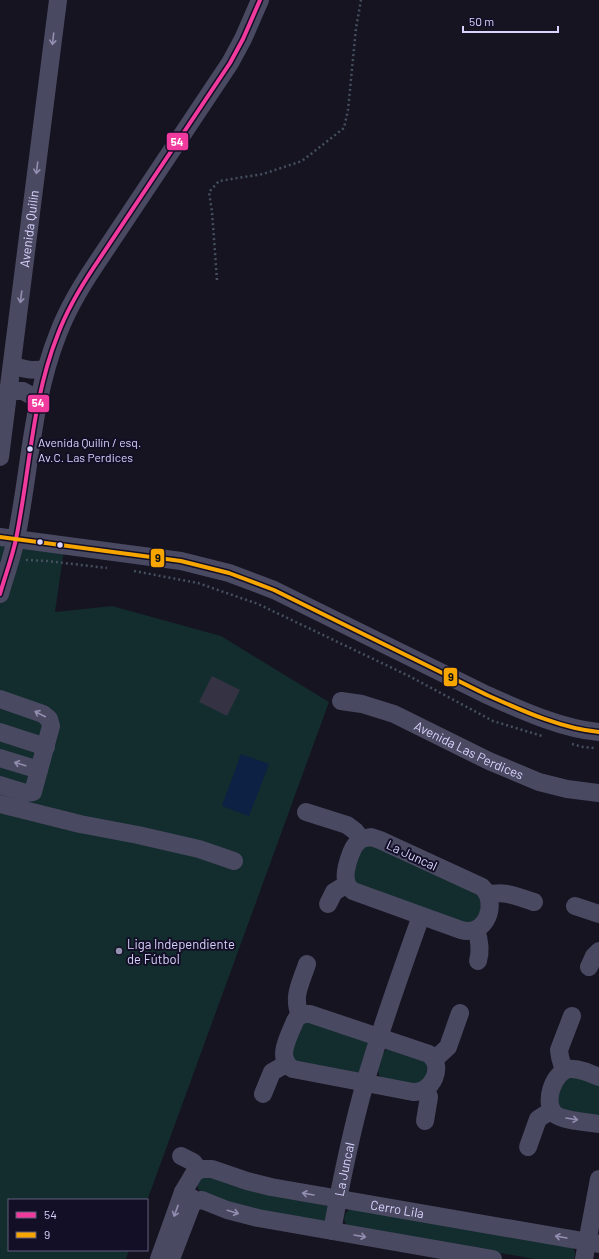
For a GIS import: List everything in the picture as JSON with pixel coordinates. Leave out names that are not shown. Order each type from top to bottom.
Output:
[{"type":"street","name":"Avenida Quilín","points":[[0,457],[58,0]]},
{"type":"street","points":[[0,594],[11,559],[8,538],[46,369],[58,333],[78,291],[230,63],[260,0]]},
{"type":"street","points":[[12,365],[27,370],[36,371],[46,369]]},
{"type":"street","points":[[9,391],[23,391],[39,400]]},
{"type":"street","points":[[8,538],[181,561],[229,573],[274,590],[513,707],[557,723],[599,732]]},
{"type":"street","points":[[0,699],[43,714],[48,719],[51,726],[33,792],[29,794],[0,785]]},
{"type":"street","name":"Avenida Las Perdices","points":[[341,701],[362,704],[394,714],[489,761],[539,782],[567,789],[599,792]]},
{"type":"street","points":[[0,732],[46,747]]},
{"type":"street","points":[[0,758],[39,770]]},
{"type":"street","points":[[0,804],[80,824],[199,849],[234,861]]},
{"type":"street","points":[[306,812],[347,825],[355,831],[361,839],[353,849],[345,874],[347,884],[352,891],[358,894],[461,930],[471,932],[476,930],[484,923],[490,901],[488,895],[505,893],[534,902]]},
{"type":"street","name":"La Juncal","points":[[361,839],[371,837],[380,840],[482,888],[488,895]]},
{"type":"street","points":[[328,904],[334,892],[347,884]]},
{"type":"street","points":[[575,906],[599,914]]},
{"type":"street","name":"La Juncal","points":[[332,1231],[350,1140],[365,1083],[379,1037],[421,916]]},
{"type":"street","points":[[476,930],[480,943],[478,961]]},
{"type":"street","points":[[589,967],[594,956],[599,951]]},
{"type":"street","points":[[300,1015],[296,997],[307,964]]},
{"type":"street","points":[[310,1014],[379,1037],[424,1052],[432,1057],[436,1068],[433,1081],[426,1089],[413,1092],[298,1071],[290,1068],[286,1064],[283,1057],[283,1052],[295,1021],[300,1015],[310,1014]]},
{"type":"street","points":[[434,1060],[448,1047],[460,1014]]},
{"type":"street","points":[[564,1071],[559,1050],[572,1016]]},
{"type":"street","points":[[263,1094],[272,1072],[286,1064]]},
{"type":"street","points":[[599,1077],[578,1070],[564,1071],[560,1073],[555,1081],[550,1099],[552,1110],[556,1115],[564,1118],[599,1124]]},
{"type":"street","points":[[425,1121],[429,1097],[426,1089]]},
{"type":"street","points":[[528,1146],[538,1118],[552,1110]]},
{"type":"street","points":[[159,1259],[171,1248],[190,1196],[191,1177],[198,1170],[193,1162],[181,1156]]},
{"type":"street","name":"Cerro Lila","points":[[198,1170],[206,1168],[212,1169],[256,1183],[590,1248]]},
{"type":"street","points":[[590,1248],[599,1179]]},
{"type":"street","points":[[190,1196],[227,1210],[258,1218],[493,1259]]},
{"type":"path","points":[[218,280],[209,192],[219,181],[263,174],[302,162],[344,128],[348,110],[356,28],[361,0]]},
{"type":"path","points":[[11,559],[47,561],[112,568]]},
{"type":"path","points":[[127,570],[198,583],[258,604],[409,676],[493,721],[546,736]]},
{"type":"path","points":[[568,743],[583,747],[599,748]]},
{"type":"green space","name":"Liga Independiente de Fútbol","points":[[0,541],[64,550],[55,612],[112,606],[221,636],[329,702],[148,1199],[8,1199],[8,1251],[129,1251],[126,1259],[0,1259]]},
{"type":"green space","points":[[367,843],[475,890],[485,902],[474,925],[357,888],[351,871],[358,851]]},
{"type":"green space","points":[[305,1020],[369,1042],[360,1074],[296,1065],[290,1049]]},
{"type":"green space","points":[[388,1048],[430,1062],[424,1086],[381,1078],[378,1071],[379,1062],[385,1050]]},
{"type":"green space","points":[[567,1075],[599,1082],[599,1117],[562,1111],[556,1097]]},
{"type":"green space","points":[[203,1176],[328,1206],[325,1221],[261,1212],[202,1193],[198,1189],[197,1183]]},
{"type":"green space","points":[[350,1209],[571,1247],[575,1252],[575,1257],[574,1259],[534,1259],[347,1225],[344,1216]]},
{"type":"water","points":[[241,754],[269,764],[249,816],[222,806]]},
{"type":"building","points":[[212,676],[240,690],[227,716],[199,702]]},
{"type":"transit line","name":"54","points":[[0,594],[16,539],[32,435],[42,384],[49,359],[65,316],[89,275],[230,63],[243,39],[260,0]]},
{"type":"transit line","name":"9","points":[[0,537],[181,561],[229,573],[274,590],[514,707],[556,723],[599,732]]},
{"type":"place","name":"Avenida Quilín / esq. Av.C. Las Perdices","points":[[30,449]]},
{"type":"place","name":"Liga Independiente de Fútbol","points":[[119,951]]}]
